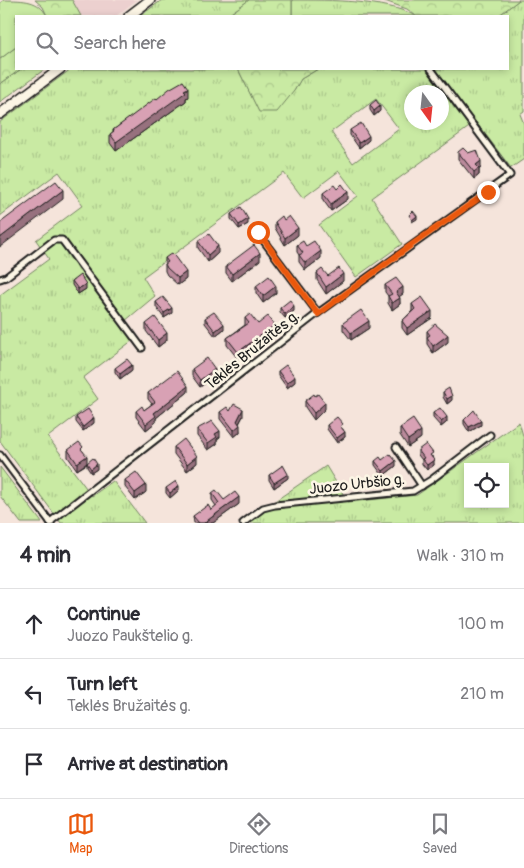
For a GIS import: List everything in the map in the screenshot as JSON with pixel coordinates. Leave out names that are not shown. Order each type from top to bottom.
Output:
[{"type":"main road","points":[[130,15],[150,0]]},
{"type":"main road","points":[[0,114],[59,70]]},
{"type":"street","name":"Teklės Bružaitės g.","points":[[51,523],[318,314],[510,175],[432,70]]},
{"type":"street","points":[[258,232],[318,314]]},
{"type":"street","points":[[0,279],[6,277],[54,240],[62,240],[142,348]]},
{"type":"street","name":"Juozo Urbšio g.","points":[[243,523],[263,508],[275,505],[406,492],[422,486],[490,435]]},
{"type":"street","points":[[396,447],[422,486]]},
{"type":"street","points":[[0,455],[51,523]]},
{"type":"shaded area","points":[[72,0],[137,0],[117,15],[80,15]]},
{"type":"green space","points":[[4,0],[30,2],[40,7],[46,15],[15,15],[15,48],[0,59],[0,3]]},
{"type":"green space","points":[[35,0],[72,0],[80,15],[47,15],[43,7]]},
{"type":"green space","points":[[162,0],[249,0],[228,15],[141,15]]},
{"type":"green space","points":[[249,0],[292,0],[292,15],[228,15]]},
{"type":"green space","points":[[292,0],[374,4],[414,15],[292,15]]},
{"type":"green space","points":[[382,0],[519,0],[499,15],[415,15],[407,9]]},
{"type":"green space","points":[[519,0],[524,0],[524,111],[520,114],[524,124],[524,159],[511,168],[476,122],[372,198],[402,244],[356,277],[319,225],[358,196],[339,171],[303,198],[284,173],[143,277],[155,296],[125,321],[133,340],[83,378],[98,399],[48,437],[92,496],[113,481],[145,523],[61,523],[0,441],[0,295],[49,259],[36,240],[83,205],[59,172],[0,216],[0,122],[70,70],[238,70],[259,111],[294,91],[301,79],[316,70],[509,70],[509,15],[499,15]],"holes":[[[376,99],[399,129],[353,163],[331,132]]]},
{"type":"green space","points":[[15,48],[15,70],[20,70],[0,84],[0,59]]},
{"type":"green space","points":[[20,70],[44,70],[0,102],[0,84]]},
{"type":"green space","points":[[238,70],[316,70],[301,79],[277,112],[259,112]]},
{"type":"green space","points":[[519,422],[524,439],[524,523],[243,523],[326,466],[348,502],[417,495]]},
{"type":"green space","points":[[0,467],[42,523],[21,523],[0,496]]},
{"type":"building","points":[[183,81],[188,88],[184,90],[186,92],[116,142],[110,134],[113,130],[156,98]]},
{"type":"building","points":[[376,100],[380,106],[374,111],[370,105]]},
{"type":"building","points":[[361,123],[369,136],[359,143],[350,130]]},
{"type":"building","points":[[463,148],[468,153],[477,150],[481,161],[476,165],[479,168],[474,172],[458,152]]},
{"type":"building","points":[[56,181],[63,190],[0,238],[0,223]]},
{"type":"building","points":[[342,184],[348,192],[331,204],[323,193],[334,185],[337,189]]},
{"type":"building","points":[[241,207],[248,219],[239,225],[231,214]]},
{"type":"building","points":[[413,211],[417,216],[412,220],[409,215]]},
{"type":"building","points":[[282,216],[284,220],[289,216],[298,228],[285,238],[275,222]]},
{"type":"building","points":[[209,234],[218,246],[208,255],[198,241]]},
{"type":"building","points":[[303,241],[306,246],[314,241],[321,251],[305,263],[299,255],[303,253],[297,245]]},
{"type":"building","points":[[254,245],[260,253],[232,274],[226,266]]},
{"type":"building","points":[[172,253],[186,272],[178,278],[165,264],[168,262],[165,258]]},
{"type":"building","points":[[339,268],[343,274],[326,287],[317,273],[322,269],[328,276]]},
{"type":"building","points":[[80,275],[86,284],[78,289],[72,281]]},
{"type":"building","points":[[269,276],[276,286],[263,296],[256,286]]},
{"type":"building","points":[[396,278],[403,287],[396,292],[400,298],[392,303],[388,296],[392,294],[385,285]]},
{"type":"building","points":[[163,297],[172,308],[164,313],[156,302]]},
{"type":"building","points":[[422,297],[432,311],[407,328],[402,321],[415,309],[412,304]]},
{"type":"building","points":[[290,300],[294,306],[285,314],[280,308]]},
{"type":"building","points":[[361,310],[369,321],[351,333],[343,323]]},
{"type":"building","points":[[214,312],[224,324],[215,331],[205,318]]},
{"type":"building","points":[[250,314],[258,324],[268,316],[275,325],[238,352],[227,338],[249,323],[245,318]]},
{"type":"building","points":[[155,317],[167,333],[158,340],[146,324]]},
{"type":"building","points":[[435,324],[448,335],[433,346],[427,337],[430,335],[427,331]]},
{"type":"building","points":[[207,358],[215,369],[200,380],[192,369]]},
{"type":"building","points":[[127,359],[132,365],[120,374],[115,368]]},
{"type":"building","points":[[286,365],[295,377],[287,383],[278,371]]},
{"type":"building","points":[[177,371],[188,386],[154,413],[156,416],[146,424],[136,411],[142,406],[144,410],[155,402],[148,393]]},
{"type":"building","points":[[449,388],[452,396],[447,399],[443,392]]},
{"type":"building","points":[[314,394],[315,396],[318,394],[325,403],[314,413],[305,401]]},
{"type":"building","points":[[234,404],[243,409],[237,421],[240,425],[234,430],[220,412],[227,407],[230,411]]},
{"type":"building","points":[[440,408],[447,417],[441,422],[433,413]]},
{"type":"building","points":[[88,409],[94,418],[83,427],[76,417]]},
{"type":"building","points":[[474,410],[481,421],[469,427],[464,420]]},
{"type":"building","points":[[337,417],[343,424],[340,426],[345,432],[337,438],[327,425]]},
{"type":"building","points":[[413,419],[421,431],[408,440],[400,428]]},
{"type":"building","points":[[212,421],[220,431],[215,434],[217,437],[208,443],[197,429]]},
{"type":"building","points":[[184,439],[197,456],[187,464],[174,447]]},
{"type":"building","points":[[79,442],[83,447],[81,449],[87,456],[77,463],[68,450]]},
{"type":"building","points":[[426,444],[433,453],[430,455],[434,460],[427,465],[418,450]]},
{"type":"building","points":[[390,454],[396,461],[383,471],[375,461],[380,457],[382,460]]},
{"type":"building","points":[[93,458],[97,464],[91,469],[87,463]]},
{"type":"building","points":[[283,465],[288,474],[274,483],[269,475]]},
{"type":"building","points":[[136,472],[146,485],[135,493],[125,480]]},
{"type":"building","points":[[176,481],[179,486],[170,493],[166,488]]},
{"type":"building","points":[[216,490],[224,500],[235,492],[239,497],[204,523],[199,523],[193,516],[208,505],[211,510],[219,503],[212,493]]},
{"type":"route","points":[[258,232],[318,314],[410,246],[488,192]]}]
